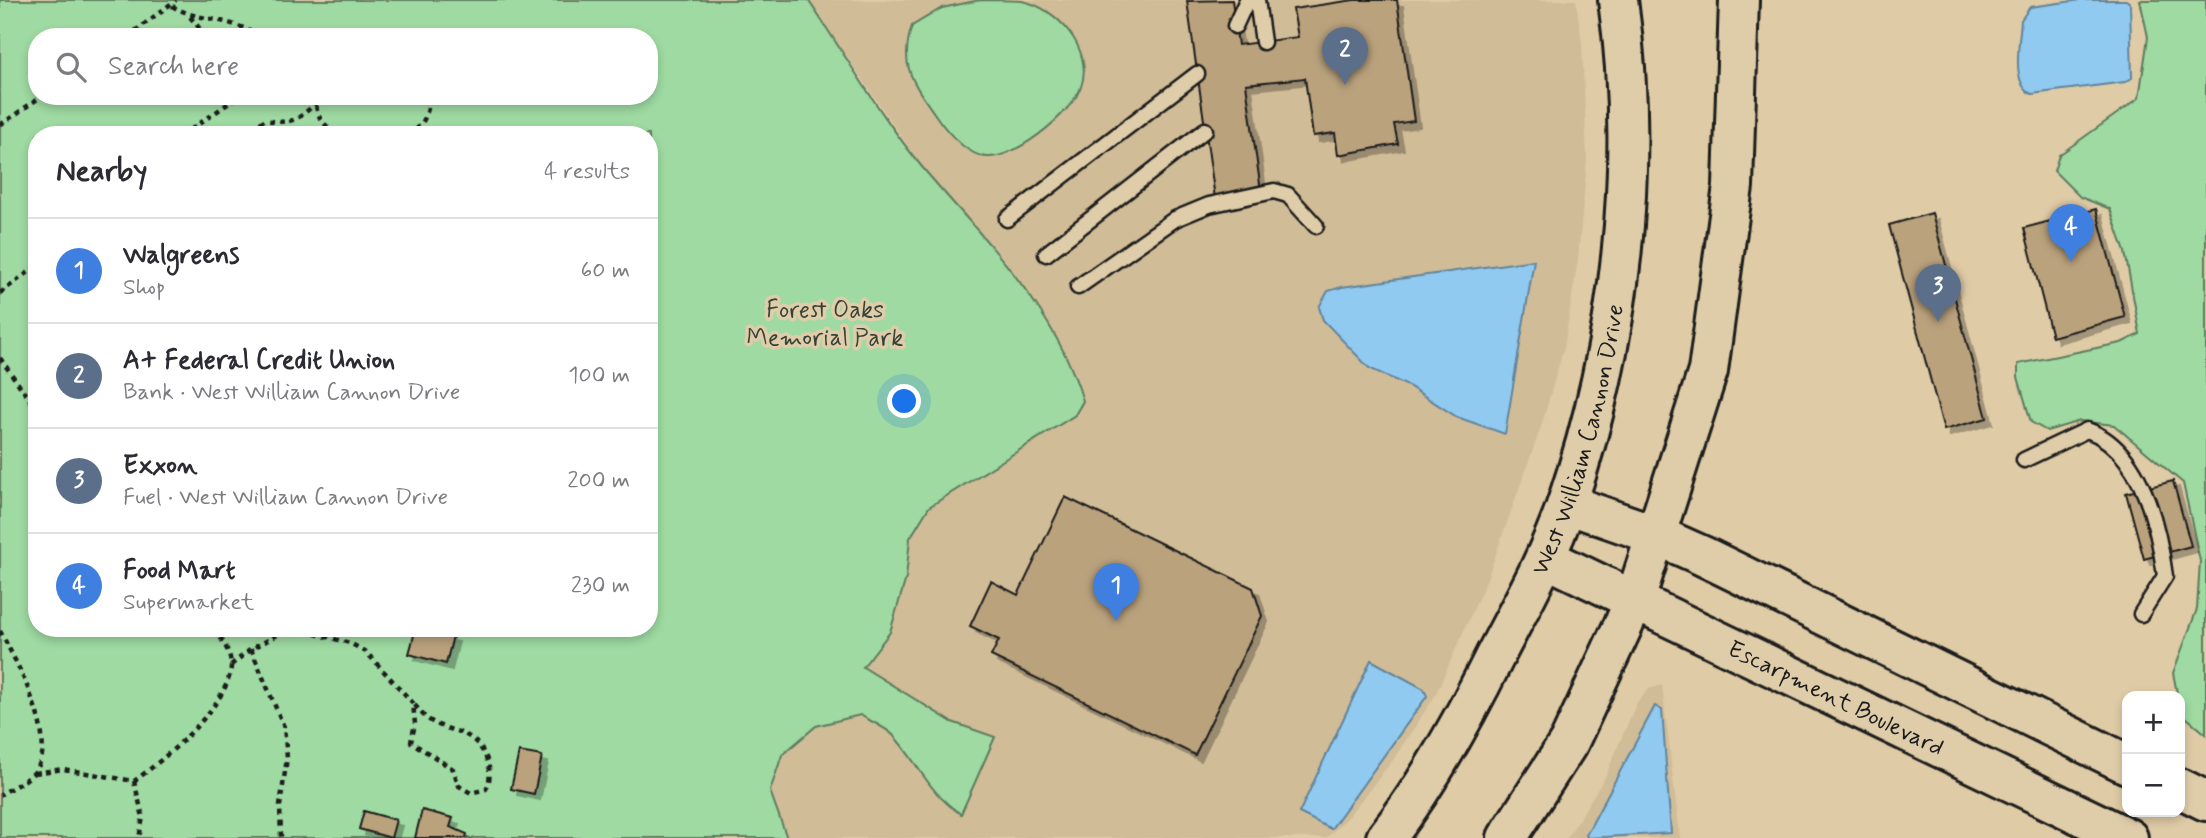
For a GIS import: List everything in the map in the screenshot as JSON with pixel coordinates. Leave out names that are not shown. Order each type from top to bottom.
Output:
[{"type":"main road","name":"West William Cannon Drive","points":[[1386,838],[1404,814],[1475,697],[1546,558],[1567,504],[1600,384],[1619,263],[1626,168],[1627,66],[1618,0]]},
{"type":"main road","points":[[1507,838],[1569,742],[1635,600],[1708,371],[1733,186],[1739,0]]},
{"type":"main road","points":[[1567,504],[1656,535],[2122,762]]},
{"type":"main road","name":"Escarpment Boulevard","points":[[1546,558],[2128,838]]},
{"type":"main road","points":[[2185,790],[2206,801]]},
{"type":"lane","points":[[1236,26],[1247,0]]},
{"type":"lane","points":[[1257,0],[1263,42]]},
{"type":"lane","points":[[1007,219],[1197,74]]},
{"type":"lane","points":[[1046,254],[1205,130]]},
{"type":"lane","points":[[1078,287],[1175,219],[1209,205],[1275,191],[1288,195],[1317,226]]},
{"type":"lane","points":[[2024,460],[2087,430],[2102,435],[2130,463],[2146,502],[2165,576],[2141,614]]},
{"type":"path","points":[[140,28],[172,6],[176,0]]},
{"type":"path","points":[[172,6],[190,17],[199,28]]},
{"type":"path","points":[[190,17],[234,22],[244,28]]},
{"type":"path","points":[[0,125],[29,105]]},
{"type":"path","points":[[196,126],[226,105]]},
{"type":"path","points":[[256,126],[264,120],[284,124],[297,120],[314,105]]},
{"type":"path","points":[[316,105],[316,115],[325,126]]},
{"type":"path","points":[[420,126],[428,115],[429,105]]},
{"type":"path","points":[[0,293],[28,273]]},
{"type":"path","points":[[0,358],[28,397]]},
{"type":"path","points":[[0,631],[37,714],[43,755],[35,773]]},
{"type":"path","points":[[221,637],[232,665]]},
{"type":"path","points":[[0,795],[35,773],[64,769],[134,781],[154,767],[206,714],[224,692],[232,665],[251,649],[273,637]]},
{"type":"path","points":[[327,637],[350,643],[366,652],[413,703],[427,719],[467,736],[479,747],[490,765],[492,779],[486,789],[471,793],[459,786],[453,769],[411,742],[415,724],[413,703]]},
{"type":"path","points":[[251,649],[284,727],[287,758],[280,806],[281,838]]},
{"type":"path","points":[[134,781],[143,817],[139,838]]},
{"type":"shaded area","points":[[808,0],[1576,0],[1582,44],[1587,159],[1578,259],[1564,347],[1541,427],[1488,576],[1435,696],[1393,760],[1346,819],[1326,838],[722,838],[689,634],[1006,261],[921,165]]},
{"type":"shaded area","points":[[1662,685],[1680,838],[1567,838],[1605,777],[1637,702],[1649,689]]},
{"type":"green space","name":"Forest Oaks Memorial Park","points":[[0,0],[808,0],[907,148],[993,248],[1036,305],[1071,367],[1083,401],[1075,415],[929,507],[910,538],[906,578],[890,632],[863,667],[952,722],[995,737],[961,814],[940,797],[893,735],[860,715],[816,726],[782,755],[770,791],[787,838],[0,838]]},
{"type":"green space","points":[[980,0],[1022,1],[1048,12],[1070,33],[1078,45],[1084,73],[1075,98],[1053,123],[1023,145],[993,157],[974,153],[948,132],[919,91],[907,62],[912,26],[942,8]]},
{"type":"green space","points":[[2140,0],[2206,0],[2206,734],[2185,716],[2185,691],[2177,691],[2173,673],[2197,609],[2200,561],[2183,483],[2114,425],[2080,421],[2047,431],[2031,422],[2018,377],[2018,364],[2121,343],[2140,334],[2125,252],[2110,209],[2080,197],[2054,171],[2059,155],[2139,98],[2148,37]]},
{"type":"water","points":[[2081,0],[2126,0],[2130,3],[2132,78],[2125,82],[2032,94],[2025,89],[2019,72],[2021,20],[2030,7]]},
{"type":"water","points":[[1534,260],[1505,434],[1457,417],[1410,387],[1369,368],[1323,320],[1319,307],[1328,291],[1342,287]]},
{"type":"water","points":[[1371,660],[1424,689],[1427,696],[1331,829],[1299,813]]},
{"type":"water","points":[[1655,706],[1662,710],[1671,833],[1588,838],[1586,835]]},
{"type":"building","points":[[1232,0],[1238,45],[1298,37],[1293,9],[1354,0],[1397,0],[1414,121],[1394,124],[1398,144],[1338,155],[1335,133],[1313,136],[1305,78],[1246,84],[1261,191],[1215,198],[1187,1]]},
{"type":"building","points":[[2096,209],[2125,317],[2052,337],[2024,228]]},
{"type":"building","points":[[1932,213],[1987,418],[1944,430],[1889,225]]},
{"type":"building","points":[[2173,481],[2191,546],[2144,559],[2126,493]]},
{"type":"building","points":[[1065,497],[1253,588],[1262,616],[1195,755],[991,656],[999,640],[970,626],[991,581],[1018,595]]},
{"type":"building","points":[[414,637],[453,637],[446,664],[409,654]]},
{"type":"building","points":[[519,752],[542,756],[534,794],[511,789]]},
{"type":"building","points":[[422,810],[453,818],[450,827],[467,834],[466,838],[415,838]]},
{"type":"building","points":[[364,811],[396,820],[391,838],[359,829]]},
{"type":"place","name":"A+ Federal Credit Union","points":[[1345,85]]},
{"type":"place","name":"Food Mart","points":[[2071,262]]},
{"type":"place","name":"Exxon","points":[[1938,322]]},
{"type":"place","name":"Walgreens","points":[[1116,621]]}]
